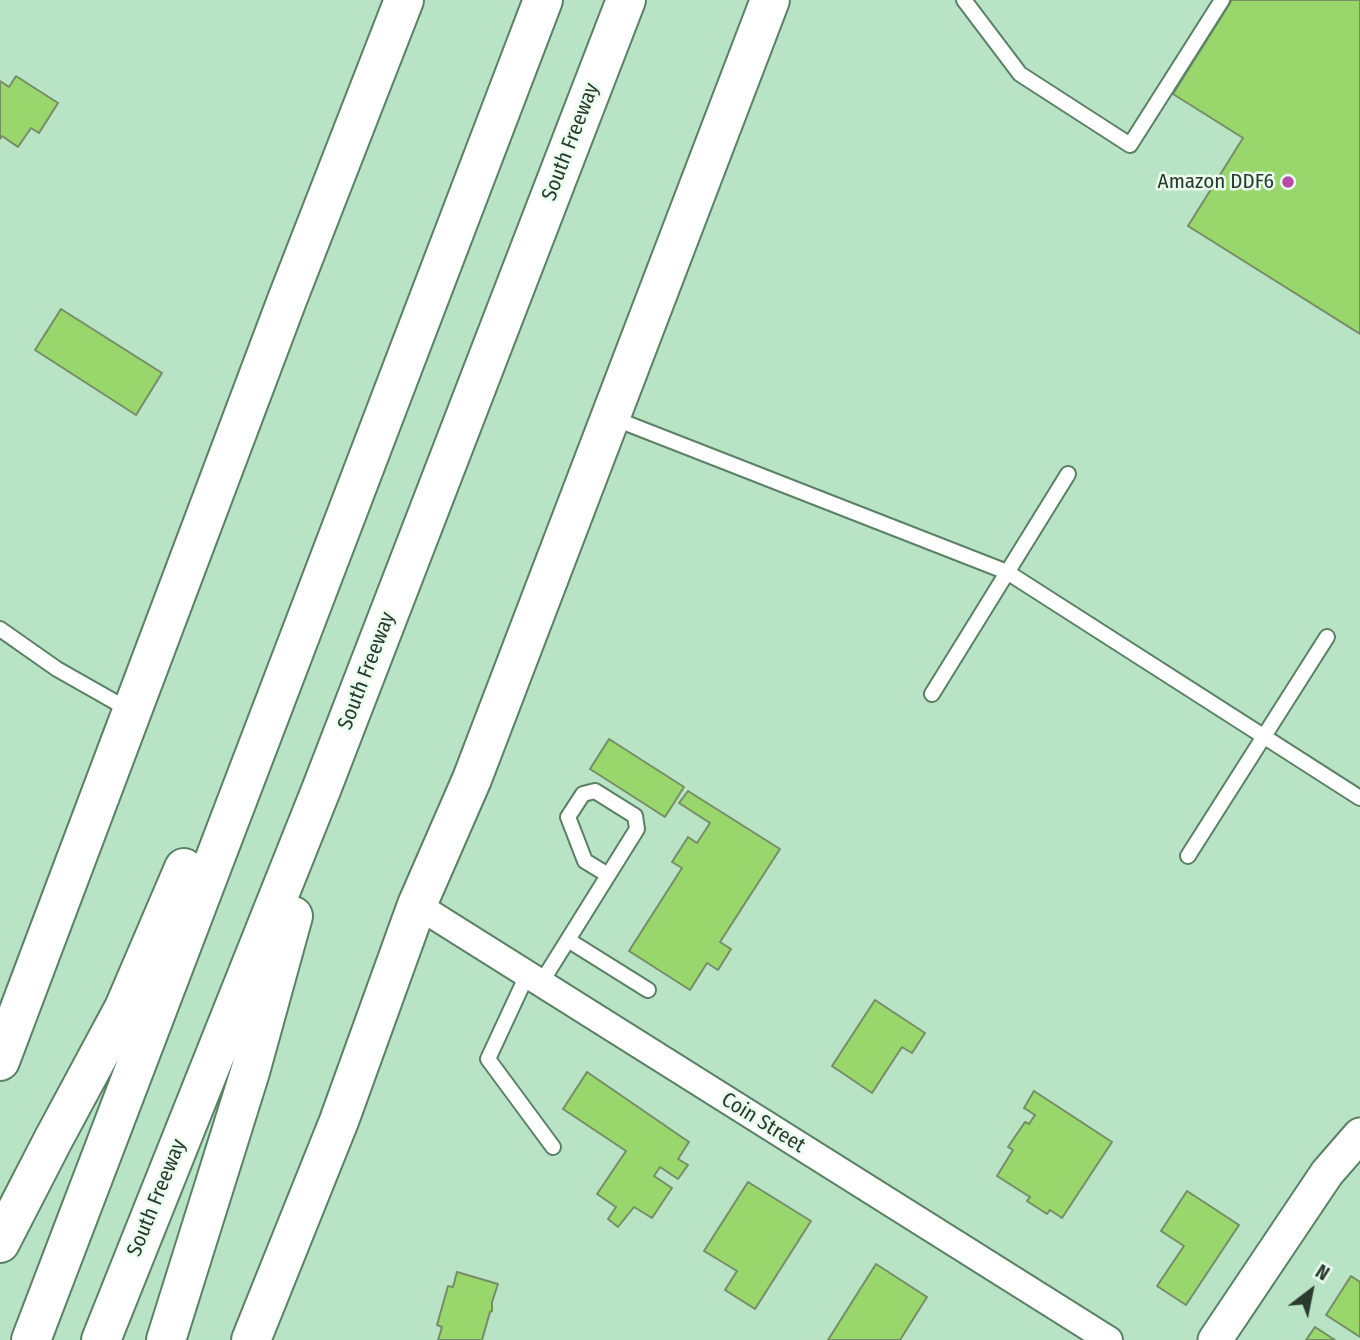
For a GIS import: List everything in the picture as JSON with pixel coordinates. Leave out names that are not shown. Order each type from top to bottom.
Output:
[{"type":"main road","points":[[0,1061],[404,0]]},
{"type":"main road","points":[[31,1340],[542,0]]},
{"type":"main road","name":"South Freeway","points":[[101,1340],[321,790],[625,0]]},
{"type":"main road","points":[[251,1340],[339,1121],[417,905],[471,779],[770,0]]},
{"type":"main road","points":[[0,1243],[124,1008],[212,800],[306,553],[348,510]]},
{"type":"main road","points":[[166,1340],[250,1072],[305,872],[321,790]]},
{"type":"street","name":"Coin Street","points":[[417,905],[1109,1340]]},
{"type":"street","points":[[1215,1340],[1327,1173],[1360,1135]]},
{"type":"lane","points":[[964,0],[1020,74],[1130,145],[1222,0]]},
{"type":"lane","points":[[610,417],[1007,572],[1360,798]]},
{"type":"lane","points":[[932,694],[1068,474]]},
{"type":"lane","points":[[0,629],[57,669],[132,712]]},
{"type":"lane","points":[[1188,856],[1327,637]]},
{"type":"lane","points":[[553,1147],[488,1059],[534,979],[568,940],[637,830],[635,816],[595,791],[583,794],[568,817],[585,861],[608,875]]},
{"type":"lane","points":[[568,940],[648,990]]},
{"type":"building","name":"Amazon DDF6","points":[[1232,0],[1360,0],[1360,334],[1188,226],[1243,138],[1173,94]]},
{"type":"building","points":[[16,76],[58,103],[39,133],[31,128],[18,147],[2,136],[0,139],[0,81],[9,87]]},
{"type":"building","points":[[61,309],[162,373],[136,415],[35,350]]},
{"type":"building","points":[[609,739],[684,787],[665,817],[590,769]]},
{"type":"building","points":[[688,791],[780,849],[720,942],[731,949],[718,970],[707,963],[690,990],[629,951],[682,868],[672,862],[688,837],[697,843],[710,823],[679,803]]},
{"type":"building","points":[[875,1000],[925,1033],[912,1053],[902,1047],[872,1093],[832,1066]]},
{"type":"building","points":[[587,1072],[689,1142],[678,1159],[688,1165],[678,1179],[660,1167],[654,1176],[672,1188],[652,1218],[634,1207],[618,1227],[608,1219],[616,1207],[597,1194],[626,1151],[563,1109]]},
{"type":"building","points":[[1034,1091],[1112,1142],[1062,1218],[1050,1210],[1047,1214],[1027,1201],[1030,1197],[997,1176],[1013,1150],[1008,1147],[1025,1122],[1029,1124],[1035,1115],[1024,1108]]},
{"type":"building","points":[[748,1182],[811,1221],[755,1309],[725,1290],[737,1271],[704,1251]]},
{"type":"building","points":[[1187,1191],[1239,1225],[1186,1305],[1157,1286],[1184,1246],[1161,1231]]},
{"type":"building","points":[[876,1264],[927,1297],[900,1340],[828,1340]]},
{"type":"building","points":[[457,1272],[498,1284],[482,1340],[438,1340],[442,1327],[437,1325],[448,1286],[453,1287]]},
{"type":"building","points":[[1351,1276],[1360,1282],[1360,1337],[1326,1315]]},
{"type":"building","points":[[1315,1327],[1335,1340],[1306,1340]]},
{"type":"place","name":"Amazon DDF6","points":[[1288,182]]}]
